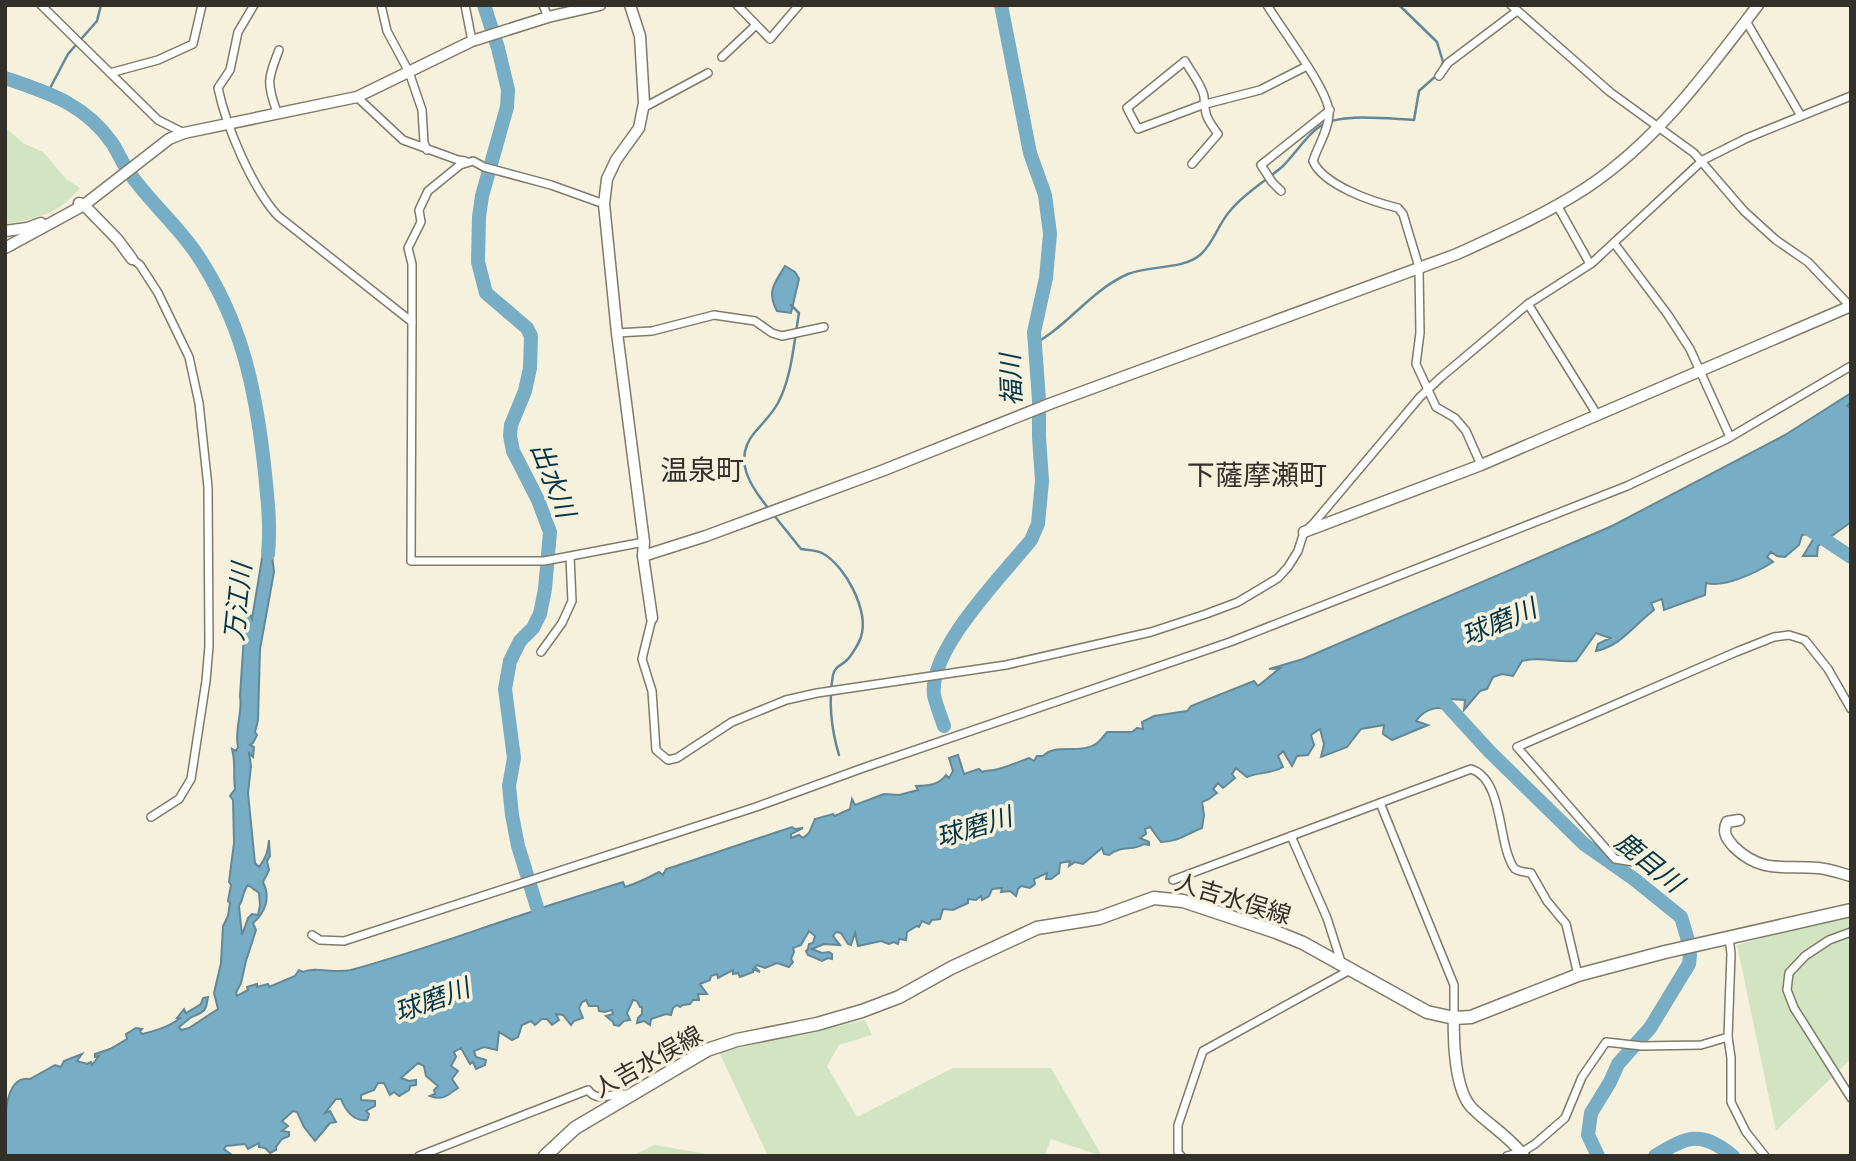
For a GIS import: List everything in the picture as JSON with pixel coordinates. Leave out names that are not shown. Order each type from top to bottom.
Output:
[{"type":"main road","name":"人吉水俣線","points":[[545,1156],[575,1128],[706,1050],[737,1040],[817,1024],[862,1011],[898,997],[951,968],[1037,928],[1099,918],[1154,898],[1182,901],[1276,932],[1303,943],[1427,1012],[1454,1018],[1471,1017],[1578,975],[1851,909]]},
{"type":"street","points":[[40,5],[158,120],[184,132]]},
{"type":"street","points":[[110,73],[158,60],[193,44],[202,5]]},
{"type":"street","points":[[254,5],[238,32],[230,70],[218,88],[227,122],[268,204],[278,216],[412,322]]},
{"type":"street","points":[[381,5],[387,31],[409,72],[422,110],[424,143],[427,150]]},
{"type":"street","points":[[465,5],[472,41]]},
{"type":"street","points":[[543,5],[548,17]]},
{"type":"street","points":[[5,248],[87,203],[169,139],[184,132],[357,97],[472,41],[548,17],[600,5]]},
{"type":"street","points":[[630,5],[640,36],[643,108],[639,128],[616,160],[607,179],[604,204],[652,618],[642,659],[652,691],[656,751],[668,760],[677,758],[732,722],[786,700],[817,692],[1006,665],[1150,632],[1238,602],[1278,578],[1289,567],[1304,532],[1420,397],[1528,304],[1590,264],[1703,160],[1747,138],[1851,96]]},
{"type":"street","points":[[737,5],[770,38],[799,5]]},
{"type":"street","points":[[1267,5],[1307,66],[1330,110],[1327,129],[1313,161],[1317,170],[1349,190],[1398,208],[1404,214],[1419,267],[1420,333],[1416,364],[1436,407],[1455,418],[1466,431],[1481,466]]},
{"type":"street","points":[[643,556],[706,536],[884,470],[1052,403],[1457,254],[1557,205],[1588,187],[1659,127],[1708,72],[1758,5]]},
{"type":"street","points":[[1304,532],[1481,466],[1850,306],[1808,262],[1776,240],[1744,211],[1703,160],[1610,92],[1514,8],[1448,63],[1439,76]]},
{"type":"street","points":[[1746,21],[1801,116]]},
{"type":"street","points":[[722,57],[756,25]]},
{"type":"street","points":[[277,112],[269,90],[269,78],[279,50]]},
{"type":"street","points":[[1192,164],[1218,134],[1206,118],[1202,105],[1204,96],[1185,61],[1127,108],[1138,129],[1202,105],[1260,90],[1307,66]]},
{"type":"street","points":[[643,108],[708,74]]},
{"type":"street","points":[[357,97],[402,140],[458,160],[473,161],[484,167],[551,185],[604,204]]},
{"type":"street","points":[[1281,191],[1261,165],[1330,110]]},
{"type":"street","points":[[473,161],[460,165],[428,191],[419,210],[421,222],[408,248],[412,264],[411,561],[544,561],[644,542]]},
{"type":"street","points":[[5,231],[27,228],[76,203],[87,203]]},
{"type":"street","points":[[87,203],[132,259],[140,265],[158,293],[189,357],[199,404],[208,487],[209,646],[191,779],[179,799],[151,817]]},
{"type":"street","points":[[1557,205],[1590,264]]},
{"type":"street","points":[[1614,243],[1690,349],[1730,437]]},
{"type":"street","points":[[1528,304],[1598,416]]},
{"type":"street","points":[[617,332],[652,331],[713,315],[755,321],[772,333],[782,336],[824,327]]},
{"type":"street","points":[[312,935],[320,940],[344,941],[743,812],[1230,642],[1627,486],[1730,437],[1851,366]]},
{"type":"street","points":[[541,652],[562,623],[572,601],[570,557]]},
{"type":"street","points":[[1653,865],[1615,859],[1517,747],[1736,652],[1774,637],[1789,635],[1805,640],[1828,669],[1851,709]]},
{"type":"street","points":[[1173,880],[1471,769],[1477,771],[1491,789],[1499,813],[1503,844],[1512,866],[1518,871],[1531,873],[1547,901],[1566,924],[1578,975]]},
{"type":"street","points":[[1380,803],[1454,985],[1454,1033],[1463,1096],[1469,1106],[1496,1127],[1523,1154]]},
{"type":"street","points":[[1739,820],[1727,822],[1724,828],[1727,839],[1751,861],[1778,869],[1818,868],[1851,876]]},
{"type":"street","points":[[1181,1156],[1178,1152],[1178,1125],[1203,1051],[1347,967],[1291,836]]},
{"type":"street","points":[[1851,932],[1829,940],[1805,956],[1789,973],[1787,990],[1794,1008],[1851,1098]]},
{"type":"street","points":[[1729,937],[1731,954],[1728,1037],[1731,1102],[1746,1132],[1765,1156]]},
{"type":"street","points":[[1507,1156],[1523,1154],[1564,1118],[1582,1077],[1606,1042],[1642,1046],[1700,1045],[1728,1037]]},
{"type":"street","points":[[419,1156],[589,1090],[598,1098],[625,1093],[630,1096]]},
{"type":"green space","points":[[5,127],[23,143],[43,152],[66,179],[80,188],[72,197],[47,214],[5,224]]},
{"type":"green space","points":[[1851,912],[1851,1059],[1776,1131],[1737,945]]},
{"type":"green space","points":[[865,1020],[872,1035],[839,1045],[827,1066],[857,1117],[953,1068],[1051,1068],[1102,1156],[1051,1139],[1045,1154],[1047,1156],[768,1156],[719,1052]]},
{"type":"green space","points":[[655,1145],[718,1156],[631,1156]]},
{"type":"water","points":[[785,266],[795,272],[799,279],[791,313],[777,311],[772,298],[775,282]]},
{"type":"water","name":"球磨川","points":[[1851,393],[1851,402],[1847,406],[1851,409],[1851,522],[1818,546],[1817,556],[1803,556],[1817,533],[1802,535],[1799,545],[1785,557],[1771,552],[1767,557],[1773,562],[1750,574],[1722,583],[1706,583],[1705,595],[1664,610],[1662,599],[1651,603],[1654,610],[1613,645],[1596,651],[1598,644],[1610,638],[1596,633],[1576,661],[1522,661],[1513,676],[1502,674],[1493,677],[1487,689],[1480,691],[1464,710],[1465,700],[1449,699],[1445,709],[1429,710],[1416,721],[1428,725],[1392,740],[1383,734],[1384,725],[1361,729],[1347,747],[1321,757],[1324,744],[1320,729],[1311,735],[1314,745],[1308,755],[1297,756],[1292,766],[1283,751],[1278,756],[1283,767],[1278,769],[1247,777],[1236,768],[1232,774],[1235,778],[1223,788],[1218,783],[1213,789],[1217,793],[1202,802],[1202,828],[1177,839],[1161,842],[1150,827],[1145,829],[1146,834],[1140,838],[1149,842],[1149,845],[1119,850],[1109,855],[1104,854],[1102,848],[1083,864],[1075,862],[1069,866],[1070,861],[1060,863],[1059,873],[1051,879],[1046,879],[1047,873],[1034,879],[1035,884],[1030,888],[1021,886],[1016,896],[1010,891],[1001,892],[1002,888],[992,889],[989,896],[982,900],[981,896],[976,900],[968,899],[968,903],[953,910],[943,909],[940,919],[932,920],[929,924],[922,921],[919,927],[907,932],[906,940],[899,939],[898,944],[881,941],[858,946],[855,933],[851,945],[841,933],[836,932],[833,936],[840,945],[824,944],[812,949],[832,954],[832,959],[822,961],[808,955],[806,951],[815,936],[809,931],[801,945],[793,948],[793,962],[789,967],[777,963],[765,968],[757,965],[755,967],[760,972],[753,969],[753,972],[740,977],[738,973],[733,974],[733,970],[718,978],[717,974],[711,976],[710,980],[700,984],[707,994],[698,994],[699,1000],[693,1000],[690,1004],[680,1007],[677,1005],[671,1015],[651,1019],[650,1025],[644,1021],[637,1023],[642,1007],[637,1001],[633,1000],[627,1013],[630,1020],[619,1026],[614,1025],[606,1016],[613,1014],[612,1010],[599,1011],[598,1006],[589,1006],[586,1000],[579,1008],[583,1018],[571,1025],[563,1015],[556,1014],[559,1020],[552,1025],[547,1019],[542,1019],[535,1025],[531,1021],[522,1025],[518,1037],[512,1040],[499,1032],[497,1050],[484,1047],[474,1051],[476,1057],[486,1060],[485,1065],[476,1069],[461,1048],[454,1052],[456,1057],[451,1066],[458,1071],[452,1079],[458,1088],[445,1096],[430,1096],[435,1094],[434,1090],[438,1086],[426,1076],[424,1066],[418,1063],[401,1078],[416,1080],[416,1085],[410,1086],[409,1090],[399,1096],[394,1092],[390,1095],[384,1083],[378,1083],[374,1090],[361,1095],[361,1100],[375,1101],[375,1106],[366,1111],[369,1114],[367,1120],[354,1117],[341,1099],[336,1099],[325,1113],[330,1111],[336,1122],[330,1123],[315,1141],[297,1112],[293,1111],[282,1121],[288,1126],[282,1131],[289,1132],[289,1136],[282,1139],[276,1150],[270,1153],[259,1147],[259,1143],[248,1149],[245,1144],[226,1146],[224,1149],[233,1156],[5,1156],[6,1108],[13,1086],[20,1080],[30,1079],[55,1065],[61,1067],[64,1061],[82,1054],[77,1061],[87,1064],[91,1062],[92,1065],[99,1056],[95,1057],[95,1054],[127,1039],[126,1034],[136,1028],[142,1029],[142,1034],[167,1026],[180,1018],[177,1018],[184,1009],[186,1013],[201,1004],[203,998],[208,997],[205,1009],[179,1027],[181,1030],[189,1028],[218,1009],[214,993],[221,963],[223,926],[230,903],[229,882],[234,843],[233,800],[230,796],[235,789],[232,749],[236,751],[238,747],[246,605],[252,619],[268,522],[274,572],[260,649],[258,720],[255,732],[257,735],[250,745],[254,747],[253,757],[249,753],[251,766],[248,793],[255,863],[259,867],[263,861],[269,840],[270,856],[267,861],[269,870],[263,882],[266,905],[253,923],[256,930],[237,996],[248,990],[247,987],[268,984],[269,987],[295,976],[299,970],[345,971],[398,956],[537,910],[535,902],[539,901],[541,908],[623,882],[625,887],[659,872],[663,875],[666,869],[792,827],[803,828],[791,834],[791,838],[799,835],[803,838],[809,833],[815,819],[833,814],[835,816],[850,809],[852,799],[855,805],[884,794],[899,795],[918,790],[916,786],[936,783],[946,775],[949,778],[953,771],[949,758],[958,755],[964,774],[979,769],[982,772],[1029,758],[1034,761],[1037,756],[1054,750],[1088,748],[1098,743],[1107,732],[1143,729],[1142,722],[1154,716],[1187,711],[1191,706],[1254,681],[1258,686],[1280,668],[1269,669],[1303,659],[1612,526],[1785,435]],"holes":[[[248,885],[259,893],[258,915],[252,914],[248,918],[242,935],[239,906],[245,890]]]},
{"type":"waterway","points":[[48,92],[68,54],[97,21],[101,5]]},
{"type":"waterway","name":"出水川","points":[[484,5],[508,90],[507,107],[482,196],[478,262],[486,293],[527,328],[531,336],[530,368],[525,391],[511,425],[510,436],[513,451],[538,500],[550,532],[540,614],[533,628],[520,641],[510,661],[505,689],[514,758],[509,786],[512,815],[518,846],[541,920]]},
{"type":"waterway","name":"福川","points":[[944,726],[934,695],[935,677],[955,635],[1031,540],[1038,524],[1042,481],[1034,332],[1046,278],[1050,234],[1045,195],[1030,153],[1001,5]]},
{"type":"waterway","points":[[1399,5],[1437,42],[1443,62],[1441,68]]},
{"type":"waterway","points":[[1034,344],[1103,289],[1128,274],[1184,263],[1200,255],[1236,205],[1283,166],[1319,127],[1338,119],[1351,118],[1414,120],[1419,91],[1438,74]]},
{"type":"waterway","name":"万江川","points":[[5,78],[64,101],[90,118],[112,143],[139,185],[189,243],[211,278],[235,328],[256,407],[269,520],[268,554]]},
{"type":"waterway","points":[[769,509],[750,482],[744,462],[745,452],[748,442],[776,407],[783,393],[792,359],[799,313],[791,305]]},
{"type":"waterway","points":[[773,514],[801,549],[822,553],[831,559],[847,578],[859,602],[863,626],[861,637],[849,658],[835,670],[831,685],[831,715],[839,755]]},
{"type":"waterway","points":[[1798,522],[1851,557]]},
{"type":"waterway","name":"鹿目川","points":[[1436,693],[1489,751],[1584,844],[1634,879],[1681,917],[1687,937],[1689,964],[1650,1028],[1618,1064],[1591,1113],[1588,1135],[1598,1156]]},
{"type":"waterway","name":"鹿目川","points":[[1655,1156],[1685,1140],[1694,1139],[1712,1142],[1733,1156]]},
{"type":"district","name":"温泉町","points":[[702,470]]},
{"type":"district","name":"下薩摩瀬町","points":[[1257,475]]}]
